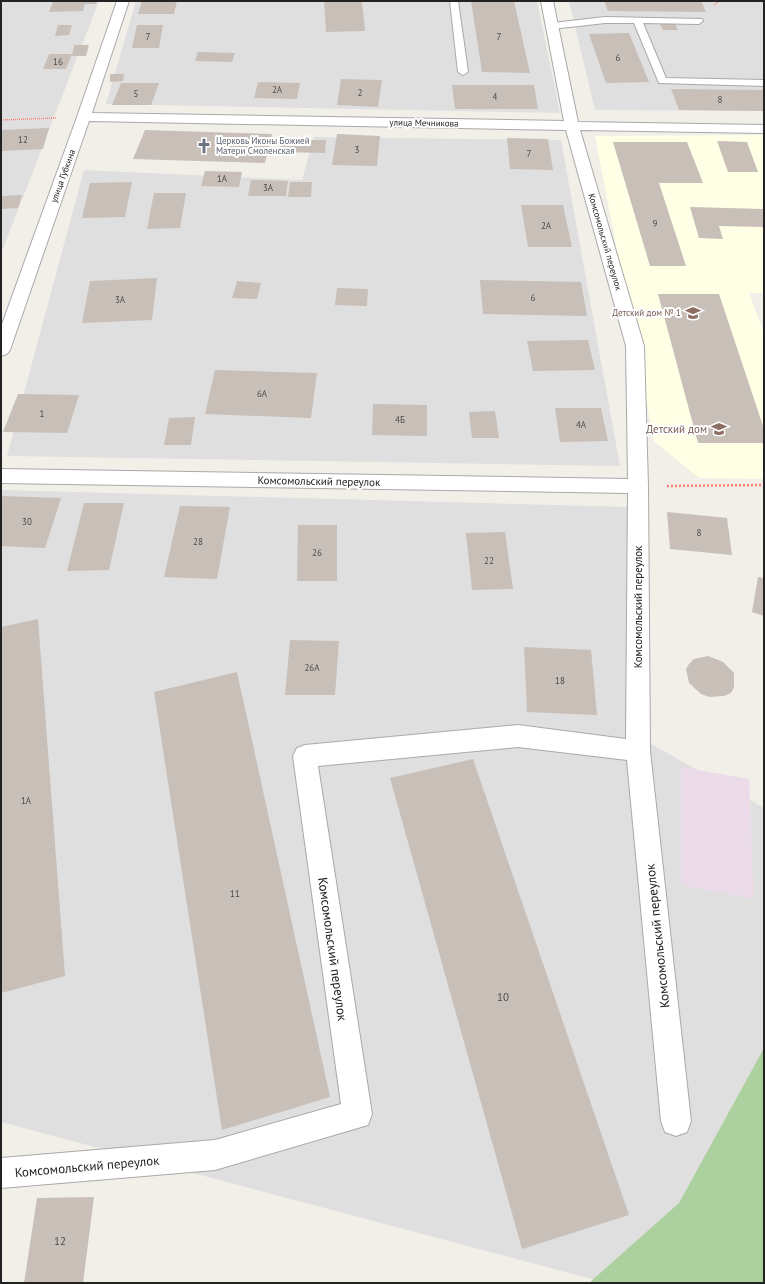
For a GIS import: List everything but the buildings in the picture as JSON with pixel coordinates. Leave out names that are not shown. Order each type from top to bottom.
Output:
[{"type":"street","name":"улица Губкина","points":[[1,350],[84,117],[123,1]]},
{"type":"street","name":"Комсомольский переулок","points":[[546,1],[572,126],[635,346],[638,486],[638,751],[676,1121]]},
{"type":"street","name":"улица Мечникова","points":[[84,117],[764,129]]},
{"type":"street","name":"Комсомольский переулок","points":[[1,476],[638,486]]},
{"type":"street","name":"Комсомольский переулок","points":[[1,1173],[215,1155],[357,1114],[305,756],[518,736],[638,751]]},
{"type":"lane","points":[[454,1],[463,72]]},
{"type":"lane","points":[[552,26],[605,20],[699,21]]},
{"type":"lane","points":[[638,20],[662,80],[764,83]]},
{"type":"path","points":[[714,5],[719,1]]},
{"type":"path","points":[[1,120],[84,117]]},
{"type":"path","points":[[638,486],[764,485]]},
{"type":"shaded area","points":[[1,1],[99,1],[1,254]]},
{"type":"shaded area","points":[[136,1],[537,1],[560,113],[106,104]]},
{"type":"shaded area","points":[[569,1],[764,1],[764,111],[595,110]]},
{"type":"shaded area","name":"Детский дом № 1","points":[[764,135],[764,293],[749,293],[764,333],[764,479],[699,478],[654,441],[595,136]]},
{"type":"shaded area","points":[[314,137],[561,140],[620,466],[7,456],[84,170],[302,180]]},
{"type":"shaded area","points":[[1,490],[628,507],[648,742],[764,808],[764,1059],[740,1283],[607,1283],[1,1122]]},
{"type":"shaded area","points":[[681,767],[749,779],[754,899],[681,885]]},
{"type":"green space","points":[[764,1048],[764,1283],[589,1283],[679,1203]]},
{"type":"place","name":"Церковь Иконы Божией Матери Смоленская","points":[[204,146]]},
{"type":"place","name":"Детский дом № 1","points":[[693,313]]},
{"type":"place","name":"Детский дом","points":[[719,429]]}]
